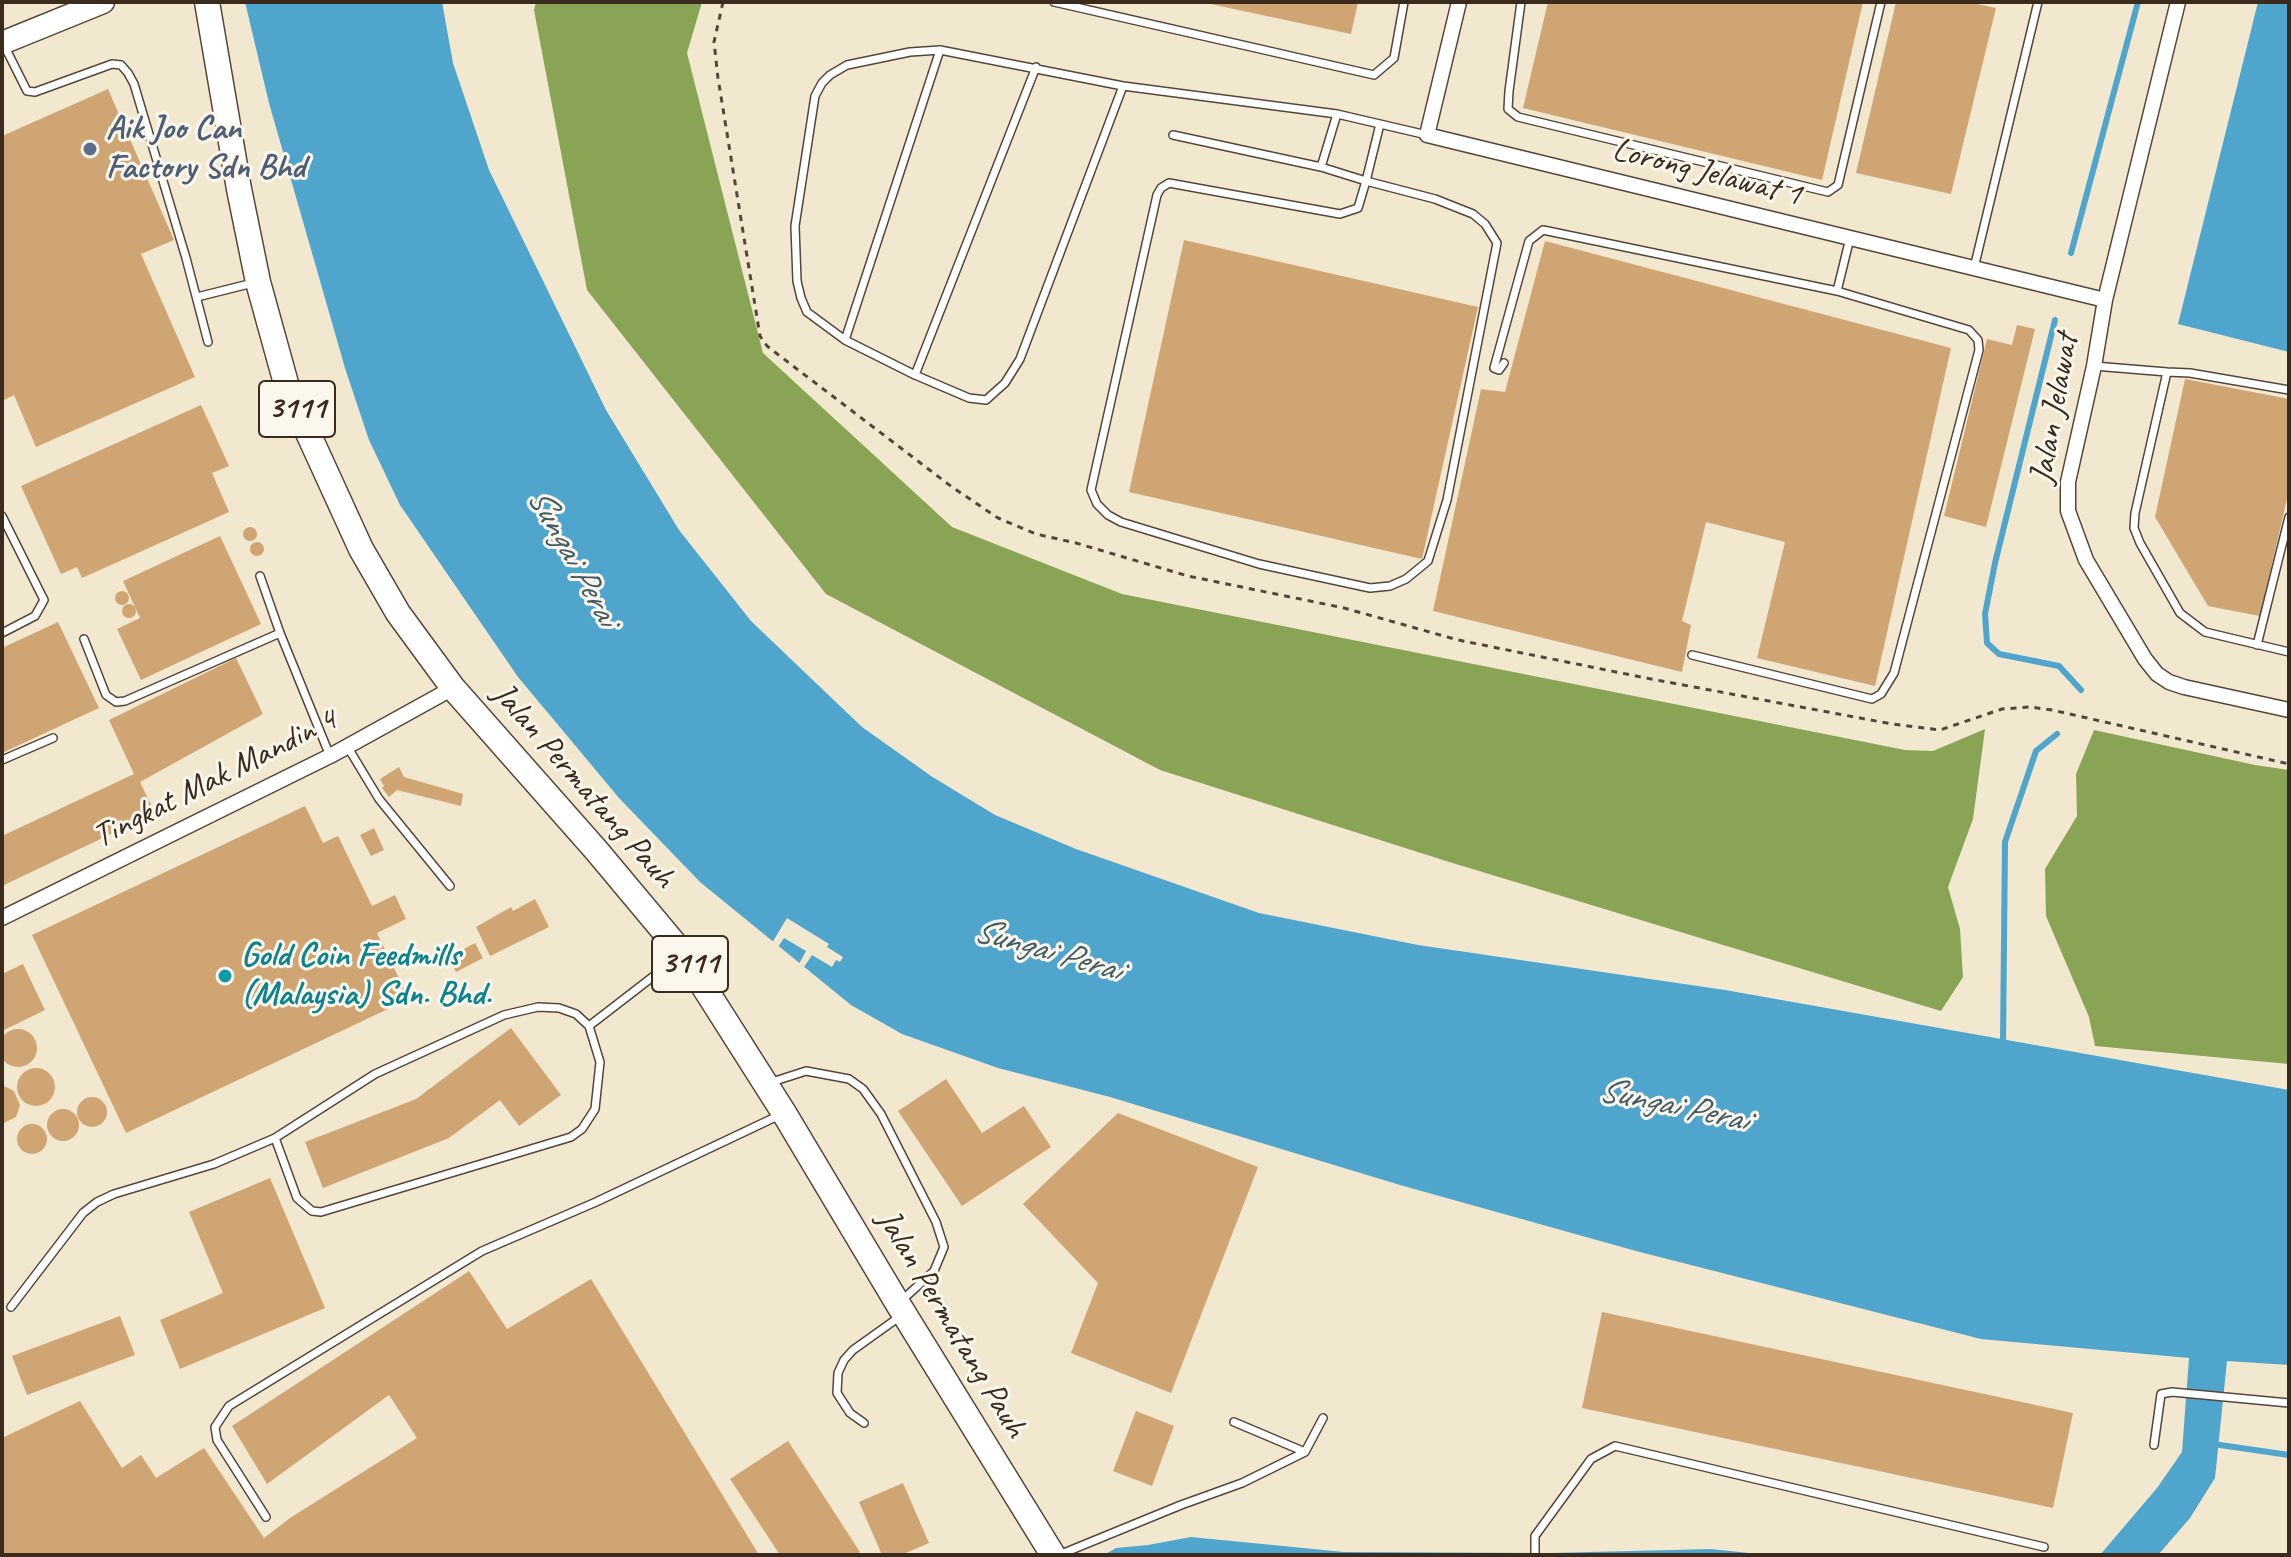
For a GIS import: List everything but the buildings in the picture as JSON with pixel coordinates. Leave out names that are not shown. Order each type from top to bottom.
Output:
[{"type":"main road","points":[[3,43],[103,2]]},
{"type":"main road","name":"Jalan Permatang Pauh","points":[[207,2],[258,282],[287,387],[361,549],[398,613],[453,688],[683,954],[1056,1555]]},
{"type":"street","points":[[1427,135],[1459,2]]},
{"type":"street","name":"Jalan Jelawat","points":[[2178,2],[2105,300],[2068,482],[2068,511],[2086,560],[2157,674],[2184,687],[2289,710]]},
{"type":"street","name":"Lorong Jelawat 1","points":[[1427,135],[2105,300]]},
{"type":"street","name":"Tingkat Mak Mandin 4","points":[[2,918],[330,756],[453,688]]},
{"type":"lane","points":[[1054,2],[1374,75],[1394,58],[1404,2]]},
{"type":"lane","points":[[1521,2],[1508,109],[1518,117],[1828,192],[1838,185],[1881,2]]},
{"type":"lane","points":[[1974,268],[2038,2]]},
{"type":"lane","points":[[3,43],[27,91],[35,92],[112,64],[121,65],[128,73],[134,84],[208,342]]},
{"type":"lane","points":[[1123,86],[1020,359],[1005,383],[986,400],[969,398],[915,375],[845,340],[807,312],[797,281],[795,226],[815,96],[830,75],[847,65],[910,52],[940,50],[1123,86],[1337,114],[1427,135]]},
{"type":"lane","points":[[845,340],[940,50]]},
{"type":"lane","points":[[915,375],[1036,67]]},
{"type":"lane","points":[[1321,167],[1337,114]]},
{"type":"lane","points":[[1173,135],[1321,167],[1366,181],[1435,199],[1473,214],[1485,224],[1497,243],[1447,500],[1428,561],[1406,579],[1390,586],[1370,588],[1259,564],[1121,522],[1097,504],[1091,490],[1161,188],[1169,183],[1340,214],[1358,208],[1366,181],[1380,124]]},
{"type":"lane","points":[[1504,363],[1499,370],[1494,368],[1529,241],[1543,230],[1837,291],[1969,330],[1978,340],[1979,350],[1894,673],[1881,694],[1872,699],[1692,655]]},
{"type":"lane","points":[[1837,291],[1850,238]]},
{"type":"lane","points":[[197,297],[258,282]]},
{"type":"lane","points":[[2094,366],[2190,373],[2289,390]]},
{"type":"lane","points":[[2167,372],[2135,513],[2134,528],[2140,543],[2180,613],[2191,624],[2205,632],[2289,652]]},
{"type":"lane","points":[[2,516],[44,600],[35,616],[2,633]]},
{"type":"lane","points":[[2257,645],[2289,517]]},
{"type":"lane","points":[[260,576],[330,756]]},
{"type":"lane","points":[[84,639],[106,695],[116,702],[125,701],[280,633]]},
{"type":"lane","points":[[2,760],[53,738]]},
{"type":"lane","points":[[347,746],[379,799],[450,886]]},
{"type":"lane","points":[[589,1026],[683,954]]},
{"type":"lane","points":[[11,1307],[83,1213],[97,1202],[214,1164],[275,1138],[375,1074],[448,1038],[504,1015],[538,1007],[559,1008],[576,1014],[589,1026],[600,1062],[595,1109],[582,1129],[571,1137],[321,1212],[312,1211],[297,1198],[275,1138]]},
{"type":"lane","points":[[766,1084],[806,1071],[849,1079],[863,1089],[881,1114],[936,1222],[944,1247],[934,1271],[901,1309],[853,1350],[838,1373],[837,1393],[850,1413],[864,1423]]},
{"type":"lane","points":[[266,1517],[217,1440],[215,1427],[229,1406],[482,1251],[596,1202],[784,1113]]},
{"type":"lane","points":[[2154,1445],[2161,1394],[2182,1393],[2289,1403]]},
{"type":"lane","points":[[1056,1555],[1242,1483],[1305,1452],[1323,1418]]},
{"type":"lane","points":[[1234,1422],[1305,1452]]},
{"type":"lane","points":[[1535,1555],[1535,1536],[1591,1459],[1615,1446],[2044,1547]]},
{"type":"path","points":[[723,2],[714,42],[760,336],[776,353],[952,487],[998,518],[1036,534],[1188,576],[1344,608],[1458,640],[1651,679],[1892,724],[1940,730],[2002,709],[2030,707],[2289,764]]},
{"type":"green space","points":[[536,2],[702,2],[687,53],[763,353],[952,527],[1122,594],[1905,750],[1933,751],[1985,729],[1973,819],[1948,887],[1960,929],[1963,977],[1941,1011],[1446,861],[1160,770],[826,594],[587,290],[534,10]]},
{"type":"green space","points":[[2094,730],[2289,770],[2289,1064],[2095,1046],[2089,1017],[2046,916],[2045,869],[2077,816],[2076,774]]},
{"type":"water","name":"Sungai Perai","points":[[245,2],[442,2],[453,63],[489,170],[606,410],[679,530],[751,621],[862,727],[931,776],[995,815],[1076,849],[1259,913],[1418,945],[1725,990],[2289,1090],[2289,1365],[2227,1361],[2215,1478],[2190,1518],[2158,1555],[2100,1555],[2157,1488],[2182,1452],[2189,1358],[1981,1339],[1636,1251],[1400,1185],[1110,1097],[998,1068],[902,1034],[851,1005],[700,882],[619,798],[518,677],[400,505],[369,440],[345,368],[269,103]]},
{"type":"water","points":[[2258,2],[2289,2],[2289,352],[2178,324]]},
{"type":"water","points":[[1191,1537],[1344,1552],[1550,1553],[1711,1549],[1768,1555],[1104,1555],[1116,1548]]},
{"type":"pier","points":[[787,918],[829,944],[827,947],[843,957],[840,962],[836,960],[832,967],[812,955],[804,967],[799,964],[806,951],[784,938],[778,947],[772,943]]},
{"type":"waterway","points":[[2071,253],[2138,2]]},
{"type":"waterway","points":[[2055,320],[1995,563],[1985,614],[1987,643],[1999,654],[2059,666],[2081,690]]},
{"type":"waterway","points":[[2003,1043],[2005,842],[2036,751],[2057,734]]},
{"type":"waterway","points":[[2213,1444],[2289,1455]]},
{"type":"place","name":"Aik Joo Can Factory Sdn Bhd","points":[[90,149]]},
{"type":"place","name":"Gold Coin Feedmills (Malaysia) Sdn. Bhd.","points":[[225,976]]}]
